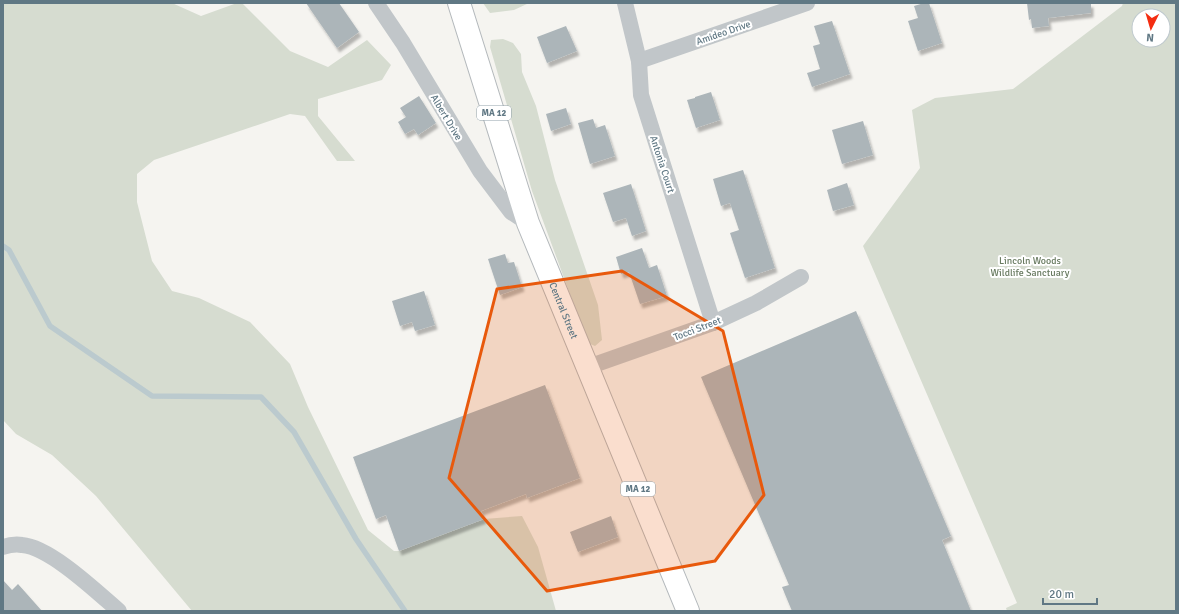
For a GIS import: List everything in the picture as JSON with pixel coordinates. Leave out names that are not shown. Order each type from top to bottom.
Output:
[{"type":"main road","name":"Central Street","points":[[459,3],[528,222],[688,611]]},
{"type":"street","name":"Albert Drive","points":[[376,3],[403,43],[480,171],[511,212],[528,222]]},
{"type":"street","name":"Antonia Court","points":[[624,3],[639,61],[641,95],[713,323]]},
{"type":"street","name":"Amideo Drive","points":[[639,61],[807,3]]},
{"type":"street","name":"Tocci Street","points":[[588,367],[713,323],[756,303],[801,277]]},
{"type":"street","points":[[3,547],[23,545],[37,549],[64,565],[119,611]]},
{"type":"highlighted area","points":[[622,271],[723,331],[764,495],[715,561],[547,591],[449,478],[497,289]]},
{"type":"green space","points":[[3,3],[172,3],[201,16],[237,3],[242,3],[290,51],[328,67],[367,40],[391,65],[382,80],[318,99],[318,116],[355,161],[337,161],[305,116],[290,114],[154,160],[137,174],[137,202],[152,261],[172,291],[199,298],[250,322],[290,364],[308,407],[368,530],[394,551],[399,551],[484,519],[522,516],[538,547],[556,611],[192,611],[96,496],[52,455],[16,434],[3,420]]},
{"type":"green space","points":[[483,3],[529,3],[514,10],[490,13]]},
{"type":"green space","name":"Lincoln Woods Wildlife Sanctuary","points":[[1123,3],[1176,3],[1176,611],[1007,611],[1006,608],[1017,603],[863,246],[920,168],[912,110],[935,98],[1013,89],[1122,6]]},
{"type":"green space","points":[[503,39],[513,43],[521,54],[522,72],[536,106],[555,180],[598,305],[602,340],[595,346],[588,343],[532,191],[490,47],[491,40]]},
{"type":"building","points":[[306,3],[339,3],[359,32],[337,48]]},
{"type":"building","points":[[929,3],[942,43],[918,51],[908,21],[918,18],[914,6]]},
{"type":"building","points":[[1027,3],[1091,3],[1091,13],[1048,18],[1049,26],[1032,28],[1031,19],[1029,20]]},
{"type":"building","points":[[832,21],[850,74],[812,87],[807,73],[820,69],[813,46],[820,44],[814,26]]},
{"type":"building","points":[[566,26],[577,51],[547,63],[537,37]]},
{"type":"building","points":[[711,92],[720,120],[696,128],[687,100]]},
{"type":"building","points":[[419,96],[436,123],[418,135],[414,129],[405,134],[398,122],[406,117],[400,108]]},
{"type":"building","points":[[566,108],[571,124],[551,131],[546,114]]},
{"type":"building","points":[[593,119],[596,128],[605,125],[615,156],[590,164],[578,123]]},
{"type":"building","points":[[863,121],[873,155],[842,164],[832,130]]},
{"type":"building","points":[[743,170],[775,268],[745,278],[730,233],[739,230],[730,203],[721,206],[713,179]]},
{"type":"building","points":[[847,183],[854,205],[833,211],[827,190]]},
{"type":"building","points":[[631,184],[646,231],[632,236],[626,218],[613,222],[603,193]]},
{"type":"building","points":[[642,248],[649,268],[657,265],[667,296],[640,304],[629,272],[621,274],[616,257]]},
{"type":"building","points":[[505,254],[508,263],[514,262],[522,287],[500,295],[488,259]]},
{"type":"building","points":[[424,291],[435,325],[415,331],[412,322],[400,326],[392,301]]},
{"type":"building","points":[[856,311],[951,536],[942,540],[971,611],[792,611],[782,587],[789,585],[701,377]]},
{"type":"building","points":[[545,385],[580,478],[527,498],[526,494],[481,511],[484,519],[399,551],[386,515],[376,519],[353,457]]},
{"type":"building","points":[[611,516],[618,537],[578,552],[570,532]]},
{"type":"building","points":[[3,580],[12,590],[18,584],[42,611],[3,611]]},
{"type":"waterway","points":[[3,246],[9,250],[50,326],[152,396],[261,397],[294,432],[356,539],[405,611]]}]
